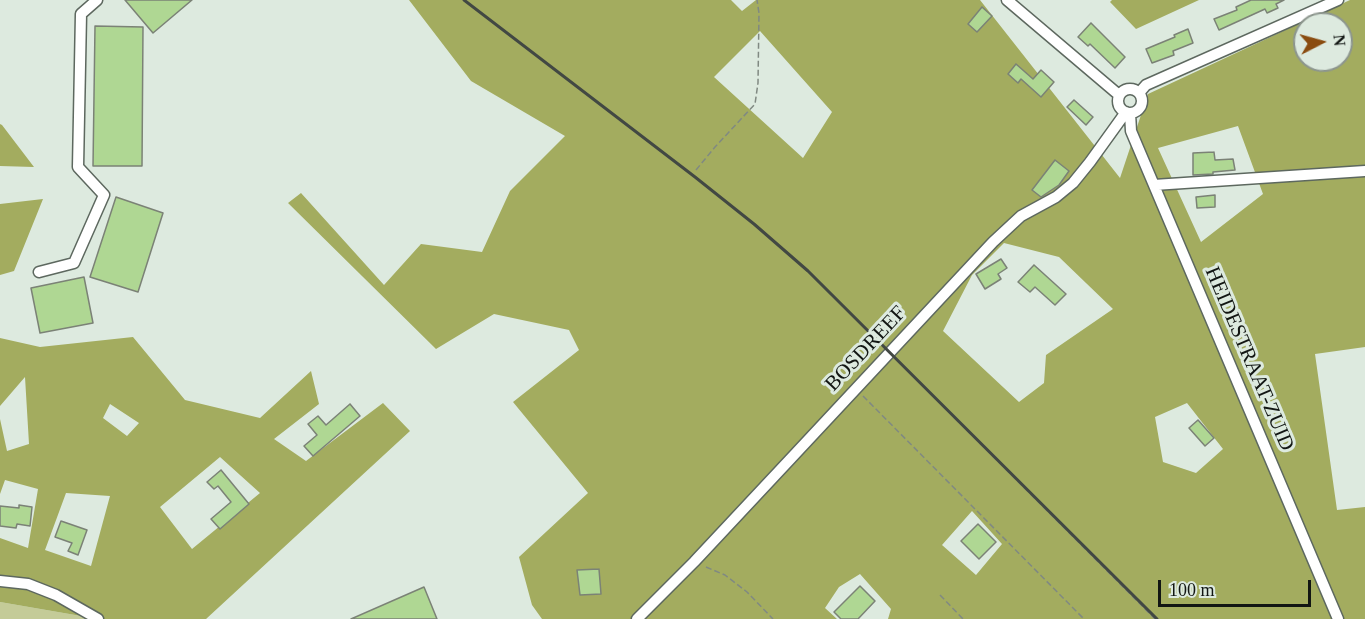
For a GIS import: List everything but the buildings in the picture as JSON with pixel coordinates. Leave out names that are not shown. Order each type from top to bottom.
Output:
[{"type":"street","points":[[39,272],[74,263],[104,195],[78,167],[81,14],[97,0]]},
{"type":"street","points":[[1007,0],[1119,95]]},
{"type":"street","points":[[1139,93],[1146,85],[1338,0]]},
{"type":"street","points":[[1129,89],[1139,93],[1142,99],[1141,106],[1136,111],[1128,113],[1120,108],[1119,95],[1123,91],[1129,89]]},
{"type":"street","name":"HEIDESTRAAT-ZUID","points":[[1128,113],[1131,131],[1338,619]]},
{"type":"street","name":"BOSDREEF","points":[[637,619],[1012,223],[1030,210],[1056,197],[1073,183],[1128,113]]},
{"type":"street","points":[[1154,185],[1365,171]]},
{"type":"street","points":[[0,581],[28,584],[56,595],[98,619]]},
{"type":"path","points":[[696,170],[755,104],[758,83],[759,13],[757,0]]},
{"type":"path","points":[[890,352],[1155,619]]},
{"type":"path","points":[[856,389],[1084,619]]},
{"type":"path","points":[[694,561],[725,575],[747,592],[773,619]]},
{"type":"path","points":[[940,595],[963,619]]},
{"type":"green space","points":[[409,0],[731,0],[742,11],[756,0],[980,0],[1120,178],[1148,94],[1293,27],[1293,72],[1353,72],[1353,12],[1324,12],[1350,0],[1365,0],[1365,347],[1315,354],[1337,510],[1365,507],[1365,619],[888,619],[891,609],[860,574],[839,587],[825,608],[837,619],[542,619],[532,605],[519,557],[588,493],[513,402],[579,350],[569,330],[494,314],[436,349],[288,203],[301,193],[384,285],[421,244],[482,252],[510,191],[565,136],[471,81]],"holes":[[[760,31],[832,112],[803,158],[714,77]],[[1238,126],[1263,194],[1201,242],[1158,148]],[[1004,243],[1059,257],[1113,309],[1046,355],[1044,383],[1019,402],[943,331],[972,275]],[[1187,403],[1223,449],[1196,473],[1163,462],[1155,417]],[[972,511],[1002,544],[976,575],[942,545]]]},
{"type":"green space","points":[[1112,0],[1199,0],[1136,29],[1110,2]]},
{"type":"green space","points":[[0,124],[2,125],[34,167],[0,166]]},
{"type":"green space","points":[[43,199],[14,271],[0,275],[0,204]]},
{"type":"green space","points":[[133,337],[185,400],[260,418],[311,371],[319,404],[274,439],[306,461],[383,403],[410,431],[206,619],[86,619],[81,616],[0,602],[0,538],[28,548],[38,489],[5,480],[0,494],[0,419],[7,451],[29,444],[25,377],[0,406],[0,338],[40,347]],"holes":[[[110,404],[139,423],[127,436],[103,418]],[[220,457],[260,493],[192,549],[160,507]],[[66,493],[110,496],[91,566],[45,550]]]},
{"type":"green space","points":[[0,602],[81,616],[87,619],[0,619]]},
{"type":"railway","points":[[464,0],[695,177],[808,271],[1157,619]]}]
